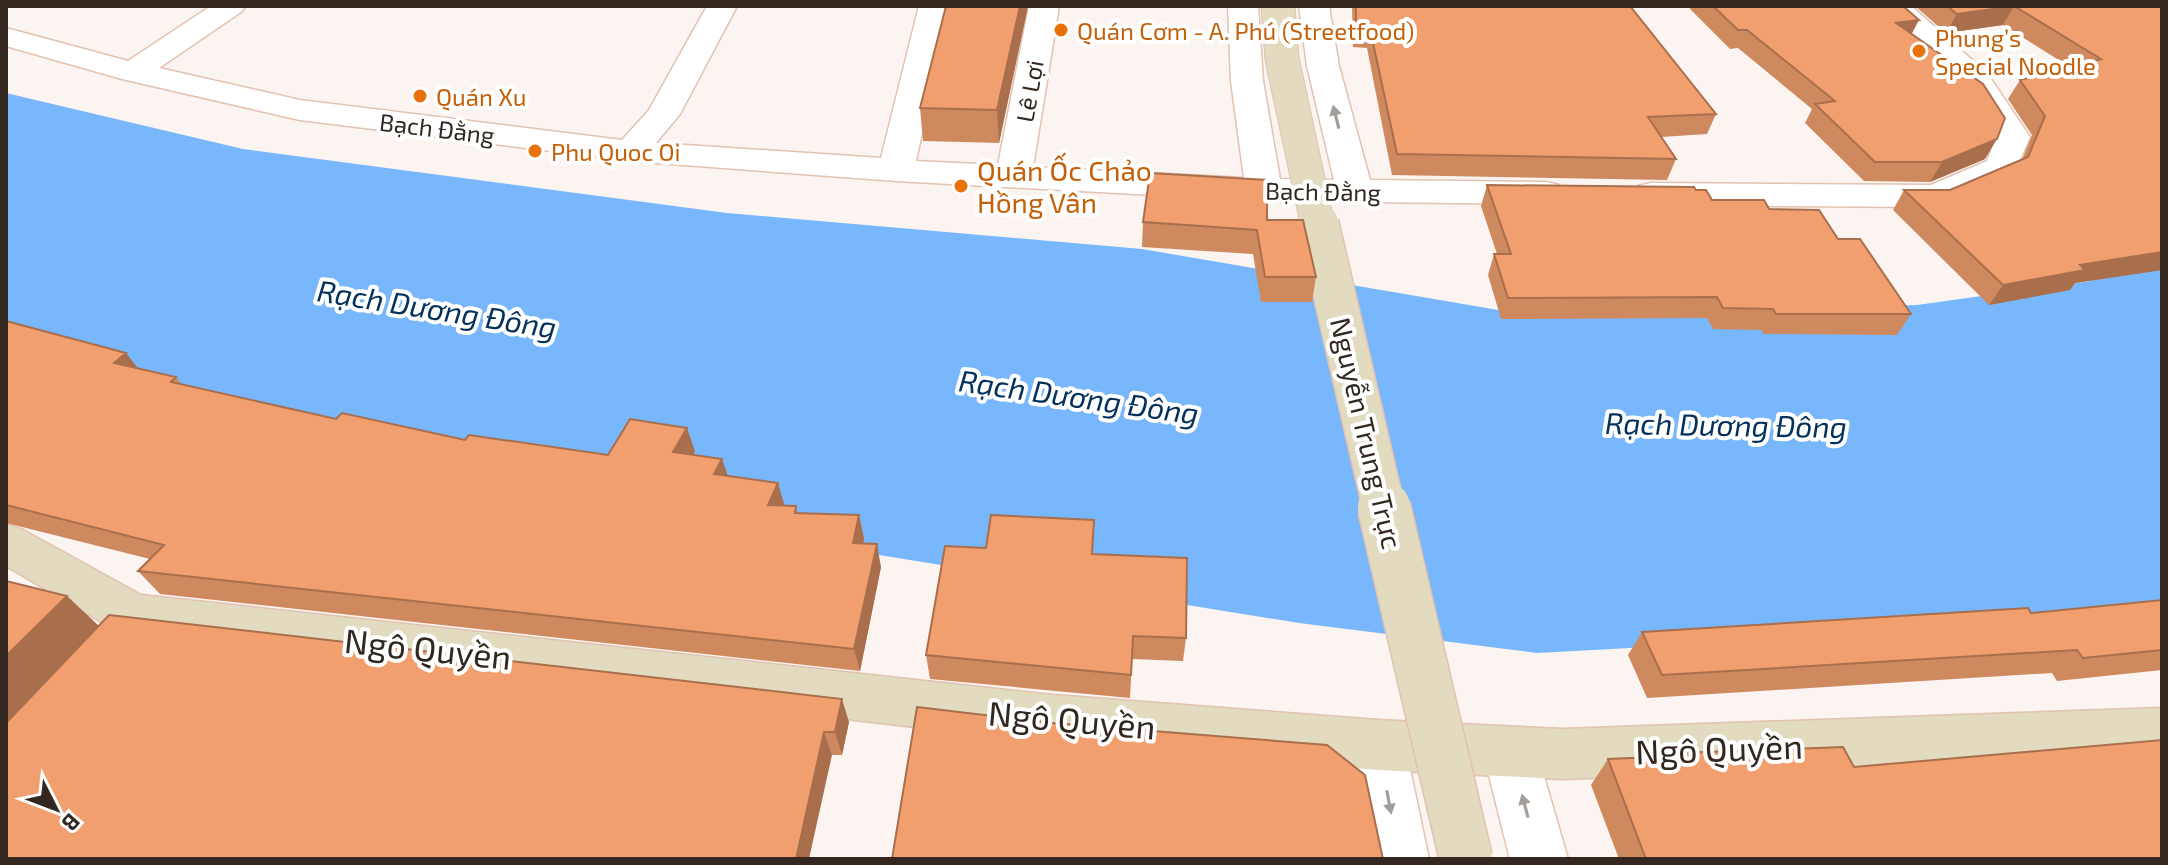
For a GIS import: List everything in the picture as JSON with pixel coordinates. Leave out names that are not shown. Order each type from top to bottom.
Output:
[{"type":"street","points":[[133,72],[231,6]]},
{"type":"street","points":[[630,151],[663,114],[722,6]]},
{"type":"street","points":[[896,170],[934,6]]},
{"type":"street","name":"Lê Lợi","points":[[1014,175],[1044,6]]},
{"type":"street","points":[[1243,6],[1247,81],[1264,190]]},
{"type":"street","name":"Nguyễn Trung Trực","points":[[1278,6],[1282,59],[1301,152],[1466,859]]},
{"type":"street","points":[[1314,6],[1323,66],[1355,192]]},
{"type":"street","points":[[1624,194],[1936,196],[2002,167],[2013,137],[1976,80],[1893,6]]},
{"type":"street","name":"Bạch Đằng","points":[[6,37],[133,72],[300,110],[630,151],[896,170],[1264,190],[1578,194]]},
{"type":"street","name":"Ngô Quyền","points":[[6,543],[133,615],[1053,719],[1378,745],[1562,754],[2162,732]]},
{"type":"street","points":[[1378,745],[1400,859]]},
{"type":"street","points":[[1510,752],[1539,859]]},
{"type":"water","name":"Rạch Dương Đông","points":[[6,93],[243,149],[727,213],[1142,249],[1527,315],[1917,305],[2091,281],[2162,249],[2162,613],[2005,628],[1537,653],[1299,623],[342,468],[6,402]]},
{"type":"building","points":[[946,6],[1020,6],[997,110],[920,108]]},
{"type":"building","points":[[1356,6],[1630,6],[1716,114],[1648,117],[1676,159],[1397,154],[1370,29],[1356,28]]},
{"type":"building","points":[[1713,6],[1903,6],[1919,20],[1896,23],[1983,84],[2005,118],[1997,139],[1942,162],[1875,162],[1815,104],[1835,101],[1747,30],[1738,30]]},
{"type":"building","points":[[1947,6],[2014,6],[1957,14]]},
{"type":"building","points":[[2014,6],[2162,6],[2162,252],[2080,265],[2085,270],[2003,285],[1904,190],[1950,190],[2028,157],[2045,116],[2020,80],[2101,59]]},
{"type":"building","points":[[1150,173],[1267,180],[1267,220],[1303,220],[1316,277],[1265,277],[1257,230],[1143,222]]},
{"type":"building","points":[[1487,185],[1694,187],[1696,190],[1706,190],[1712,200],[1764,200],[1769,209],[1819,210],[1838,239],[1860,239],[1911,314],[1776,314],[1773,309],[1723,308],[1717,297],[1508,298],[1494,254],[1511,254]]},
{"type":"building","points":[[6,321],[126,353],[114,363],[176,377],[171,382],[336,419],[342,413],[465,440],[469,435],[608,455],[630,419],[687,428],[673,452],[722,459],[714,474],[778,483],[768,505],[796,506],[795,513],[859,515],[853,543],[877,544],[854,649],[138,571],[164,545],[6,505]]},
{"type":"building","points":[[991,515],[1094,520],[1092,554],[1187,558],[1186,638],[1133,636],[1131,675],[926,655],[945,546],[986,548]]},
{"type":"building","points":[[6,581],[67,596],[6,656]]},
{"type":"building","points":[[2162,600],[2162,650],[2083,658],[2077,650],[1662,675],[1642,632],[2028,608],[2031,613]]},
{"type":"building","points":[[109,615],[842,699],[835,732],[824,732],[796,859],[6,859],[6,723]]},
{"type":"building","points":[[917,707],[1052,723],[1327,745],[1365,775],[1383,859],[892,859]]},
{"type":"building","points":[[2162,740],[2162,859],[1646,859],[1608,759],[1654,757],[1653,754],[1843,747],[1854,767]]},
{"type":"place","name":"Quán Cơm - A. Phú (Streetfood)","points":[[1061,30]]},
{"type":"place","name":"Phung’s Special Noodle","points":[[1919,51]]},
{"type":"place","name":"Quán Xu","points":[[420,96]]},
{"type":"place","name":"Phu Quoc Oi","points":[[535,151]]},
{"type":"place","name":"Quán Ốc Chảo Hồng Vân","points":[[961,186]]}]
